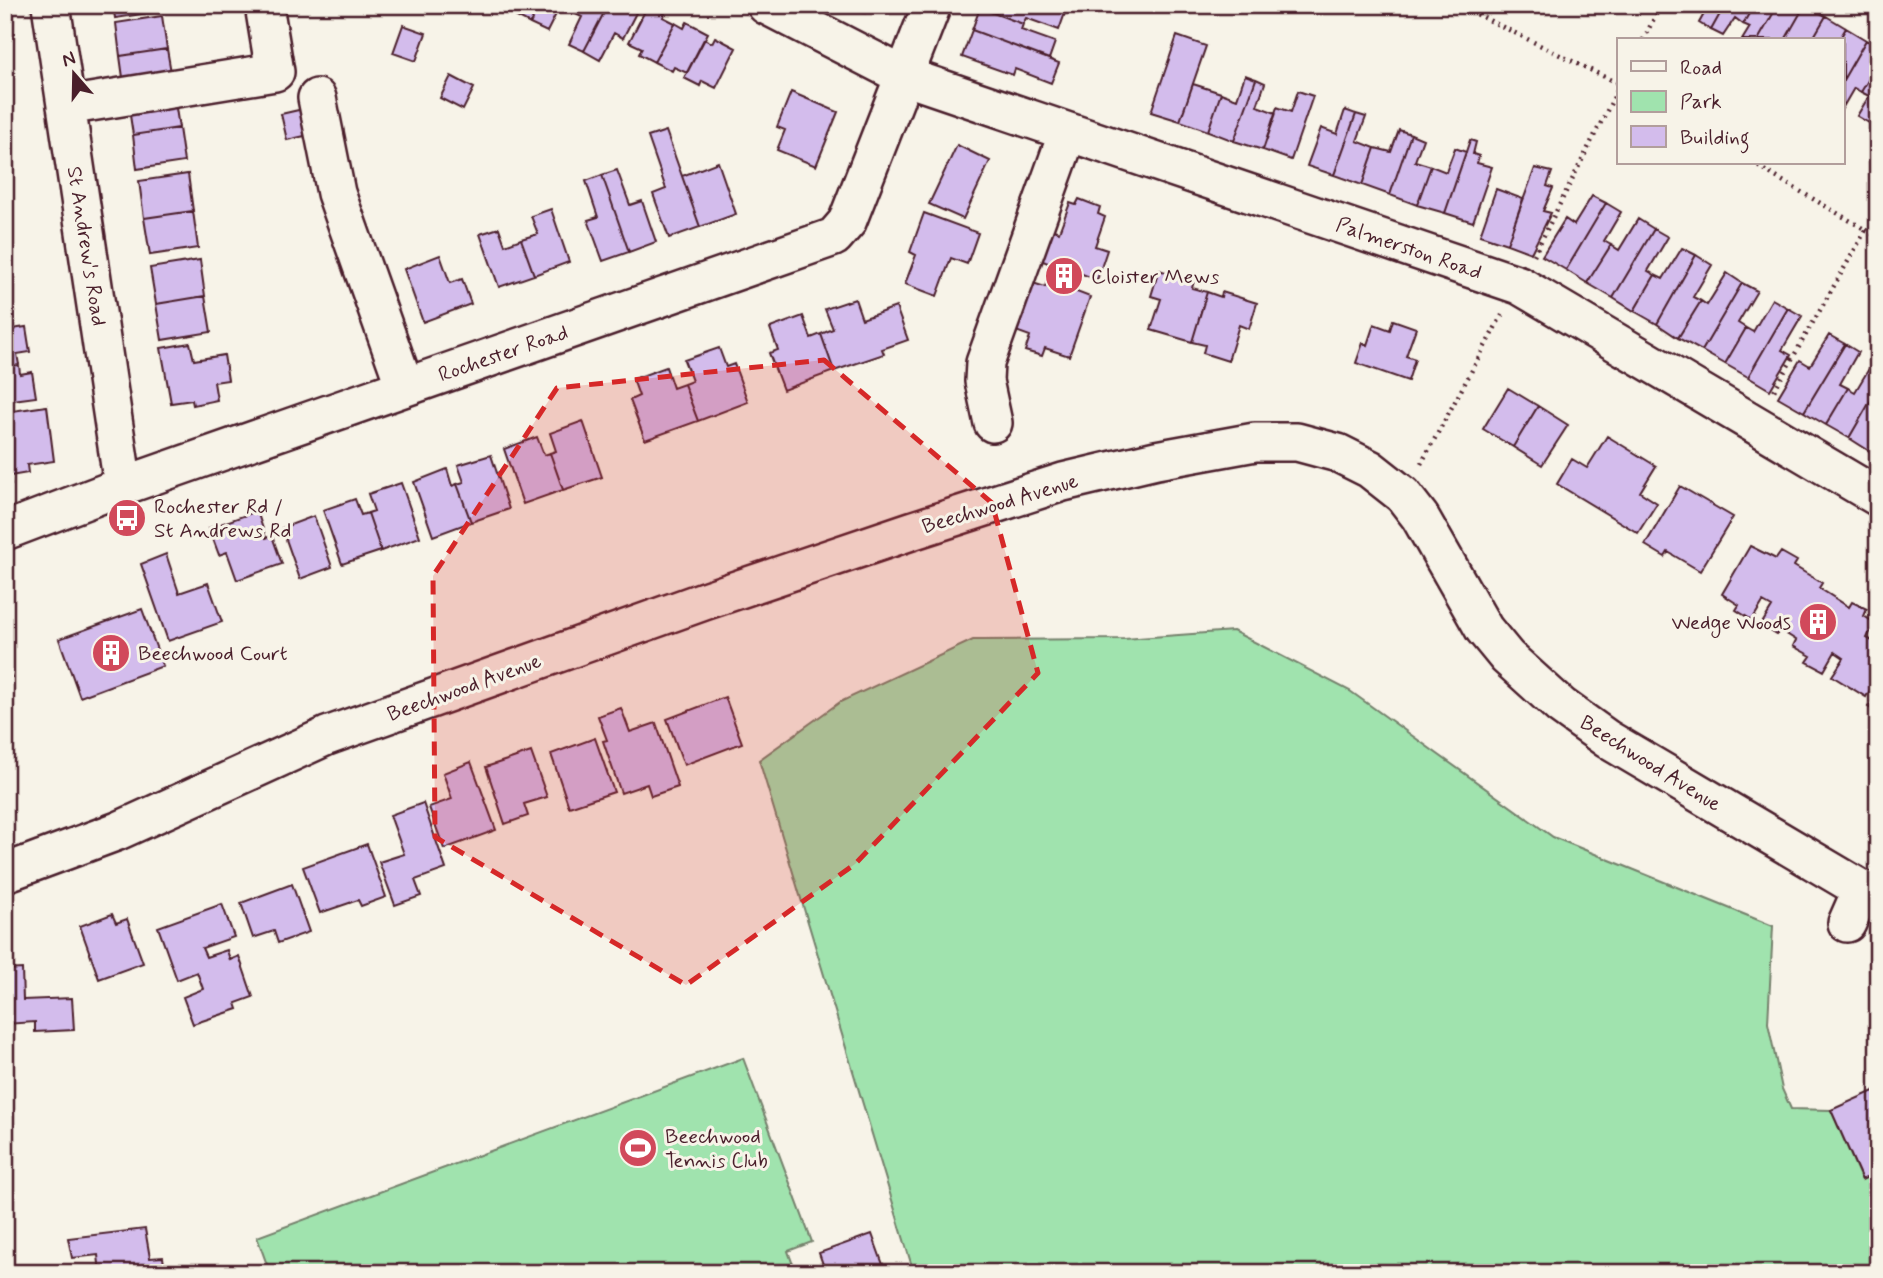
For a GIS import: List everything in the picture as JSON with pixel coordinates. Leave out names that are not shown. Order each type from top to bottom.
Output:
[{"type":"street","name":"St Andrew's Road","points":[[51,5],[123,486]]},
{"type":"street","points":[[66,106],[275,72],[264,5]]},
{"type":"street","name":"Palmerston Road","points":[[766,5],[904,76],[1519,285],[1878,497]]},
{"type":"street","name":"Rochester Road","points":[[5,531],[123,486],[834,237],[847,222],[932,5]]},
{"type":"street","points":[[317,98],[336,193],[405,387]]},
{"type":"street","points":[[993,423],[984,381],[985,363],[1068,132]]},
{"type":"street","name":"Beechwood Avenue","points":[[5,873],[118,831],[327,736],[751,584],[1063,482],[1203,450],[1255,442],[1297,442],[1338,453],[1360,463],[1403,495],[1420,517],[1484,629],[1507,657],[1561,706],[1607,739],[1870,894]]},
{"type":"street","points":[[5,847],[327,736]]},
{"type":"street","points":[[1847,923],[1870,894]]},
{"type":"path","points":[[1458,5],[1617,83]]},
{"type":"path","points":[[1644,38],[1661,5]]},
{"type":"path","points":[[1754,164],[1878,237]]},
{"type":"path","points":[[1755,425],[1866,230]]},
{"type":"highlighted area","points":[[824,360],[992,503],[1038,673],[855,864],[686,985],[435,837],[433,576],[557,388]]},
{"type":"green space","points":[[1233,631],[1350,691],[1553,837],[1773,926],[1768,1023],[1782,1089],[1791,1109],[1831,1110],[1861,1179],[1878,1172],[1878,1273],[914,1273],[759,760],[840,702],[973,640],[1124,639]]},
{"type":"green space","name":"Beechwood Tennis Club","points":[[743,1058],[812,1242],[788,1251],[796,1273],[270,1273],[257,1237]]},
{"type":"building","points":[[113,5],[161,5],[162,11],[115,18]]},
{"type":"building","points":[[521,5],[540,5],[530,24],[515,16]]},
{"type":"building","points":[[540,5],[572,5],[569,10],[560,6],[547,32],[530,24]]},
{"type":"building","points":[[577,5],[608,5],[584,51],[569,44],[582,17],[573,13]]},
{"type":"building","points":[[608,5],[640,5],[623,38],[614,33],[600,60],[584,51]]},
{"type":"building","points":[[648,5],[675,23],[654,62],[639,54],[642,48],[629,42]]},
{"type":"building","points":[[846,5],[868,5],[865,13]]},
{"type":"building","points":[[981,5],[1045,5],[1065,13],[1059,30],[1026,18],[1023,24],[980,8]]},
{"type":"building","points":[[1045,5],[1069,5],[1065,13]]},
{"type":"building","points":[[1671,5],[1689,5],[1684,13]]},
{"type":"building","points":[[1709,5],[1725,5],[1711,30],[1699,23]]},
{"type":"building","points":[[1725,5],[1754,5],[1743,24],[1735,18],[1723,36],[1711,30]]},
{"type":"building","points":[[1754,5],[1778,5],[1759,38],[1743,38],[1750,27],[1743,24]]},
{"type":"building","points":[[1778,5],[1805,5],[1786,38],[1759,38]]},
{"type":"building","points":[[1805,5],[1826,16],[1813,38],[1786,38]]},
{"type":"building","points":[[980,8],[1023,24],[1021,30],[1055,42],[1049,59],[972,30]]},
{"type":"building","points":[[162,16],[167,49],[120,56],[116,23]]},
{"type":"building","points":[[1826,16],[1846,28],[1840,38],[1813,38]]},
{"type":"building","points":[[687,22],[708,33],[687,73],[674,67],[672,71],[654,62],[675,23],[684,28]]},
{"type":"building","points":[[403,25],[426,33],[416,61],[393,53]]},
{"type":"building","points":[[1846,28],[1866,40],[1844,78],[1844,38],[1840,38]]},
{"type":"building","points":[[972,30],[1059,63],[1051,83],[1015,69],[1013,75],[962,57]]},
{"type":"building","points":[[1177,36],[1206,46],[1180,121],[1151,112]]},
{"type":"building","points":[[715,37],[736,48],[716,88],[702,81],[700,86],[684,78],[704,39],[712,43]]},
{"type":"building","points":[[1866,40],[1878,47],[1878,64],[1861,92],[1854,88],[1844,105],[1844,78]]},
{"type":"building","points":[[167,49],[173,84],[125,92],[120,56]]},
{"type":"building","points":[[1878,64],[1878,108],[1869,123],[1857,116],[1869,96],[1861,92]]},
{"type":"building","points":[[1245,75],[1256,79],[1234,141],[1208,131],[1221,93],[1237,99]]},
{"type":"building","points":[[451,76],[474,88],[463,110],[440,98]]},
{"type":"building","points":[[1256,79],[1265,83],[1257,106],[1276,113],[1263,150],[1234,141]]},
{"type":"building","points":[[1193,84],[1221,93],[1208,131],[1180,121]]},
{"type":"building","points":[[1298,91],[1313,96],[1291,160],[1263,150],[1277,107],[1291,112]]},
{"type":"building","points":[[791,92],[838,112],[816,166],[777,150],[785,130],[777,127]]},
{"type":"building","points":[[174,95],[179,128],[133,135],[128,102]]},
{"type":"building","points":[[1878,108],[1878,128],[1869,123]]},
{"type":"building","points":[[303,109],[309,135],[287,140],[281,114]]},
{"type":"building","points":[[1345,110],[1356,114],[1334,175],[1307,166],[1321,128],[1337,134]]},
{"type":"building","points":[[1356,114],[1366,117],[1357,141],[1375,148],[1362,185],[1334,175]]},
{"type":"building","points":[[179,128],[184,162],[137,169],[133,135]]},
{"type":"building","points":[[1399,130],[1411,134],[1390,195],[1362,185],[1375,148],[1391,152]]},
{"type":"building","points":[[666,131],[700,227],[669,238],[653,194],[666,189],[648,137]]},
{"type":"building","points":[[1411,134],[1423,139],[1415,161],[1431,166],[1417,205],[1390,195]]},
{"type":"building","points":[[1470,140],[1476,142],[1473,154],[1479,156],[1477,163],[1492,167],[1473,222],[1445,213]]},
{"type":"building","points":[[957,145],[990,161],[963,219],[929,204]]},
{"type":"building","points":[[1455,148],[1466,152],[1445,213],[1417,205],[1431,166],[1446,172]]},
{"type":"building","points":[[718,162],[736,214],[700,227],[682,176]]},
{"type":"building","points":[[1535,168],[1552,172],[1547,186],[1553,188],[1543,211],[1551,213],[1531,253],[1507,244]]},
{"type":"building","points":[[617,170],[630,205],[642,201],[656,242],[629,252],[602,175]]},
{"type":"building","points":[[188,174],[193,211],[144,218],[139,181]]},
{"type":"building","points":[[602,175],[629,252],[603,261],[588,220],[598,217],[586,181]]},
{"type":"building","points":[[1496,189],[1523,199],[1507,244],[1480,235]]},
{"type":"building","points":[[1592,196],[1606,203],[1566,270],[1542,256],[1565,219],[1574,225]]},
{"type":"building","name":"Cloister Mews","points":[[1079,199],[1100,207],[1098,214],[1105,217],[1095,246],[1107,250],[1097,280],[1080,273],[1074,291],[1090,297],[1069,356],[1045,348],[1042,356],[1025,351],[1030,336],[1013,330],[1030,282],[1045,287],[1053,265],[1038,259],[1049,228],[1059,232],[1070,203],[1076,205]]},
{"type":"building","points":[[1606,203],[1621,212],[1604,241],[1611,245],[1587,283],[1566,270]]},
{"type":"building","points":[[551,209],[569,262],[534,275],[521,239],[538,234],[531,216]]},
{"type":"building","points":[[193,211],[198,248],[150,255],[144,218]]},
{"type":"building","points":[[924,213],[978,233],[967,264],[951,258],[937,296],[905,284],[916,255],[910,252]]},
{"type":"building","points":[[1638,219],[1654,229],[1613,298],[1587,283],[1611,245],[1619,250]]},
{"type":"building","points":[[499,228],[505,245],[521,239],[534,275],[499,287],[480,234]]},
{"type":"building","points":[[1654,229],[1668,237],[1648,271],[1655,275],[1634,311],[1613,298]]},
{"type":"building","points":[[1682,248],[1696,255],[1657,324],[1634,311],[1655,275],[1663,279]]},
{"type":"building","points":[[440,255],[450,283],[462,279],[471,304],[423,322],[404,269]]},
{"type":"building","points":[[1696,255],[1712,265],[1693,297],[1701,301],[1678,338],[1657,324]]},
{"type":"building","points":[[200,260],[205,296],[156,304],[150,268]]},
{"type":"building","points":[[1159,270],[1194,281],[1192,288],[1207,292],[1192,342],[1151,330],[1161,299],[1151,296]]},
{"type":"building","points":[[1727,273],[1742,283],[1702,351],[1678,338],[1701,301],[1707,305]]},
{"type":"building","points":[[1742,283],[1757,291],[1738,323],[1746,328],[1725,364],[1702,351]]},
{"type":"building","points":[[1207,292],[1221,297],[1222,292],[1257,303],[1249,329],[1239,325],[1228,361],[1203,353],[1205,345],[1192,342]]},
{"type":"building","points":[[205,296],[211,332],[162,340],[156,304]]},
{"type":"building","points":[[855,299],[862,319],[896,307],[908,340],[882,349],[884,354],[834,371],[821,334],[833,329],[825,309]]},
{"type":"building","points":[[1772,299],[1788,308],[1748,377],[1725,364],[1746,328],[1753,332]]},
{"type":"building","points":[[1788,308],[1802,316],[1782,350],[1791,355],[1770,390],[1748,377]]},
{"type":"building","points":[[803,316],[811,338],[821,334],[834,371],[783,390],[769,353],[778,350],[770,328]]},
{"type":"building","points":[[1393,320],[1416,328],[1406,356],[1415,359],[1408,381],[1356,363],[1363,343],[1367,345],[1374,324],[1390,330]]},
{"type":"building","points":[[26,327],[30,352],[17,354],[19,365],[5,367],[5,330]]},
{"type":"building","points":[[1829,335],[1845,344],[1804,412],[1778,397],[1800,360],[1810,366]]},
{"type":"building","points":[[190,343],[194,360],[224,355],[228,380],[214,382],[217,400],[193,405],[192,400],[171,403],[161,348]]},
{"type":"building","points":[[1845,344],[1858,352],[1840,384],[1848,388],[1826,425],[1804,412]]},
{"type":"building","points":[[719,348],[726,367],[734,364],[748,402],[698,421],[684,384],[692,381],[684,360]]},
{"type":"building","points":[[1873,362],[1878,365],[1878,388],[1849,438],[1826,425],[1848,388],[1855,392]]},
{"type":"building","points":[[19,365],[20,374],[32,372],[36,397],[5,401],[5,367]]},
{"type":"building","points":[[666,367],[673,388],[684,384],[698,421],[645,440],[630,400],[639,396],[633,379]]},
{"type":"building","points":[[1508,388],[1538,406],[1513,447],[1483,429]]},
{"type":"building","points":[[1878,388],[1878,440],[1871,452],[1849,438]]},
{"type":"building","points":[[47,406],[54,461],[27,465],[28,473],[10,476],[11,485],[5,486],[5,412]]},
{"type":"building","points":[[1538,406],[1568,425],[1542,465],[1513,447]]},
{"type":"building","points":[[583,421],[602,477],[563,490],[550,453],[556,451],[550,433]]},
{"type":"building","points":[[1607,436],[1656,466],[1640,492],[1657,503],[1638,533],[1557,484],[1572,459],[1587,468]]},
{"type":"building","points":[[537,437],[544,455],[550,453],[563,490],[523,504],[504,449]]},
{"type":"building","points":[[1878,440],[1878,456],[1871,452]]},
{"type":"building","points":[[491,455],[509,509],[471,522],[457,484],[464,482],[458,465]]},
{"type":"building","points":[[447,469],[452,486],[457,484],[471,522],[433,536],[414,482]]},
{"type":"building","points":[[401,483],[420,537],[381,551],[368,513],[374,511],[368,494]]},
{"type":"building","points":[[1680,486],[1733,517],[1700,571],[1668,552],[1665,557],[1645,545]]},
{"type":"building","points":[[355,499],[361,515],[368,513],[381,551],[342,564],[323,510]]},
{"type":"building","points":[[257,511],[266,538],[272,536],[282,564],[237,580],[227,552],[219,555],[209,528]]},
{"type":"building","points":[[314,516],[332,567],[300,579],[282,528]]},
{"type":"building","name":"Wedge Woods","points":[[1750,546],[1776,559],[1781,552],[1797,561],[1794,566],[1822,583],[1819,588],[1849,607],[1852,602],[1867,609],[1864,616],[1875,623],[1867,638],[1878,644],[1878,677],[1866,697],[1832,676],[1844,658],[1835,652],[1824,671],[1807,662],[1811,656],[1793,646],[1796,640],[1780,630],[1777,635],[1761,625],[1772,607],[1763,602],[1752,620],[1736,610],[1739,605],[1722,594]]},
{"type":"building","points":[[166,554],[179,593],[208,583],[222,622],[168,641],[141,564]]},
{"type":"building","name":"Beechwood Court","points":[[142,609],[163,666],[80,697],[59,639]]},
{"type":"building","points":[[5,659],[12,677],[5,679]]},
{"type":"building","points":[[1878,691],[1878,713],[1868,707]]},
{"type":"building","points":[[725,697],[742,743],[684,765],[667,719]]},
{"type":"building","points":[[621,708],[630,732],[656,723],[678,787],[651,796],[647,784],[621,793],[603,741],[607,740],[598,716]]},
{"type":"building","points":[[595,738],[614,792],[569,807],[551,754]]},
{"type":"building","points":[[531,752],[547,797],[524,804],[528,816],[505,824],[486,767]]},
{"type":"building","points":[[471,762],[496,830],[444,849],[429,807],[452,799],[443,773]]},
{"type":"building","points":[[423,803],[446,869],[415,880],[421,896],[395,905],[379,862],[404,854],[390,815]]},
{"type":"building","points":[[367,844],[386,897],[361,906],[358,900],[320,913],[303,867]]},
{"type":"building","points":[[292,884],[309,932],[278,943],[274,931],[253,938],[241,903]]},
{"type":"building","points":[[222,904],[234,937],[202,948],[206,957],[227,950],[230,960],[239,956],[253,997],[236,1003],[238,1009],[193,1024],[183,997],[203,989],[197,972],[177,980],[158,927]]},
{"type":"building","points":[[112,914],[116,923],[127,919],[143,963],[99,979],[80,926]]},
{"type":"building","points":[[22,969],[23,1000],[72,998],[74,1030],[35,1032],[35,1022],[5,1024],[5,970]]},
{"type":"building","points":[[1878,1089],[1878,1172],[1862,1180],[1831,1110]]},
{"type":"building","points":[[145,1229],[150,1258],[163,1257],[165,1273],[100,1273],[98,1255],[72,1258],[68,1238]]},
{"type":"building","points":[[872,1234],[886,1273],[826,1273],[819,1253]]},
{"type":"place","name":"Cloister Mews","points":[[1064,276]]},
{"type":"place","name":"Rochester Rd / St Andrews Rd","points":[[127,518]]},
{"type":"place","name":"Wedge Woods","points":[[1818,622]]},
{"type":"place","name":"Beechwood Court","points":[[111,653]]},
{"type":"place","name":"Beechwood Tennis Club","points":[[638,1148]]}]
